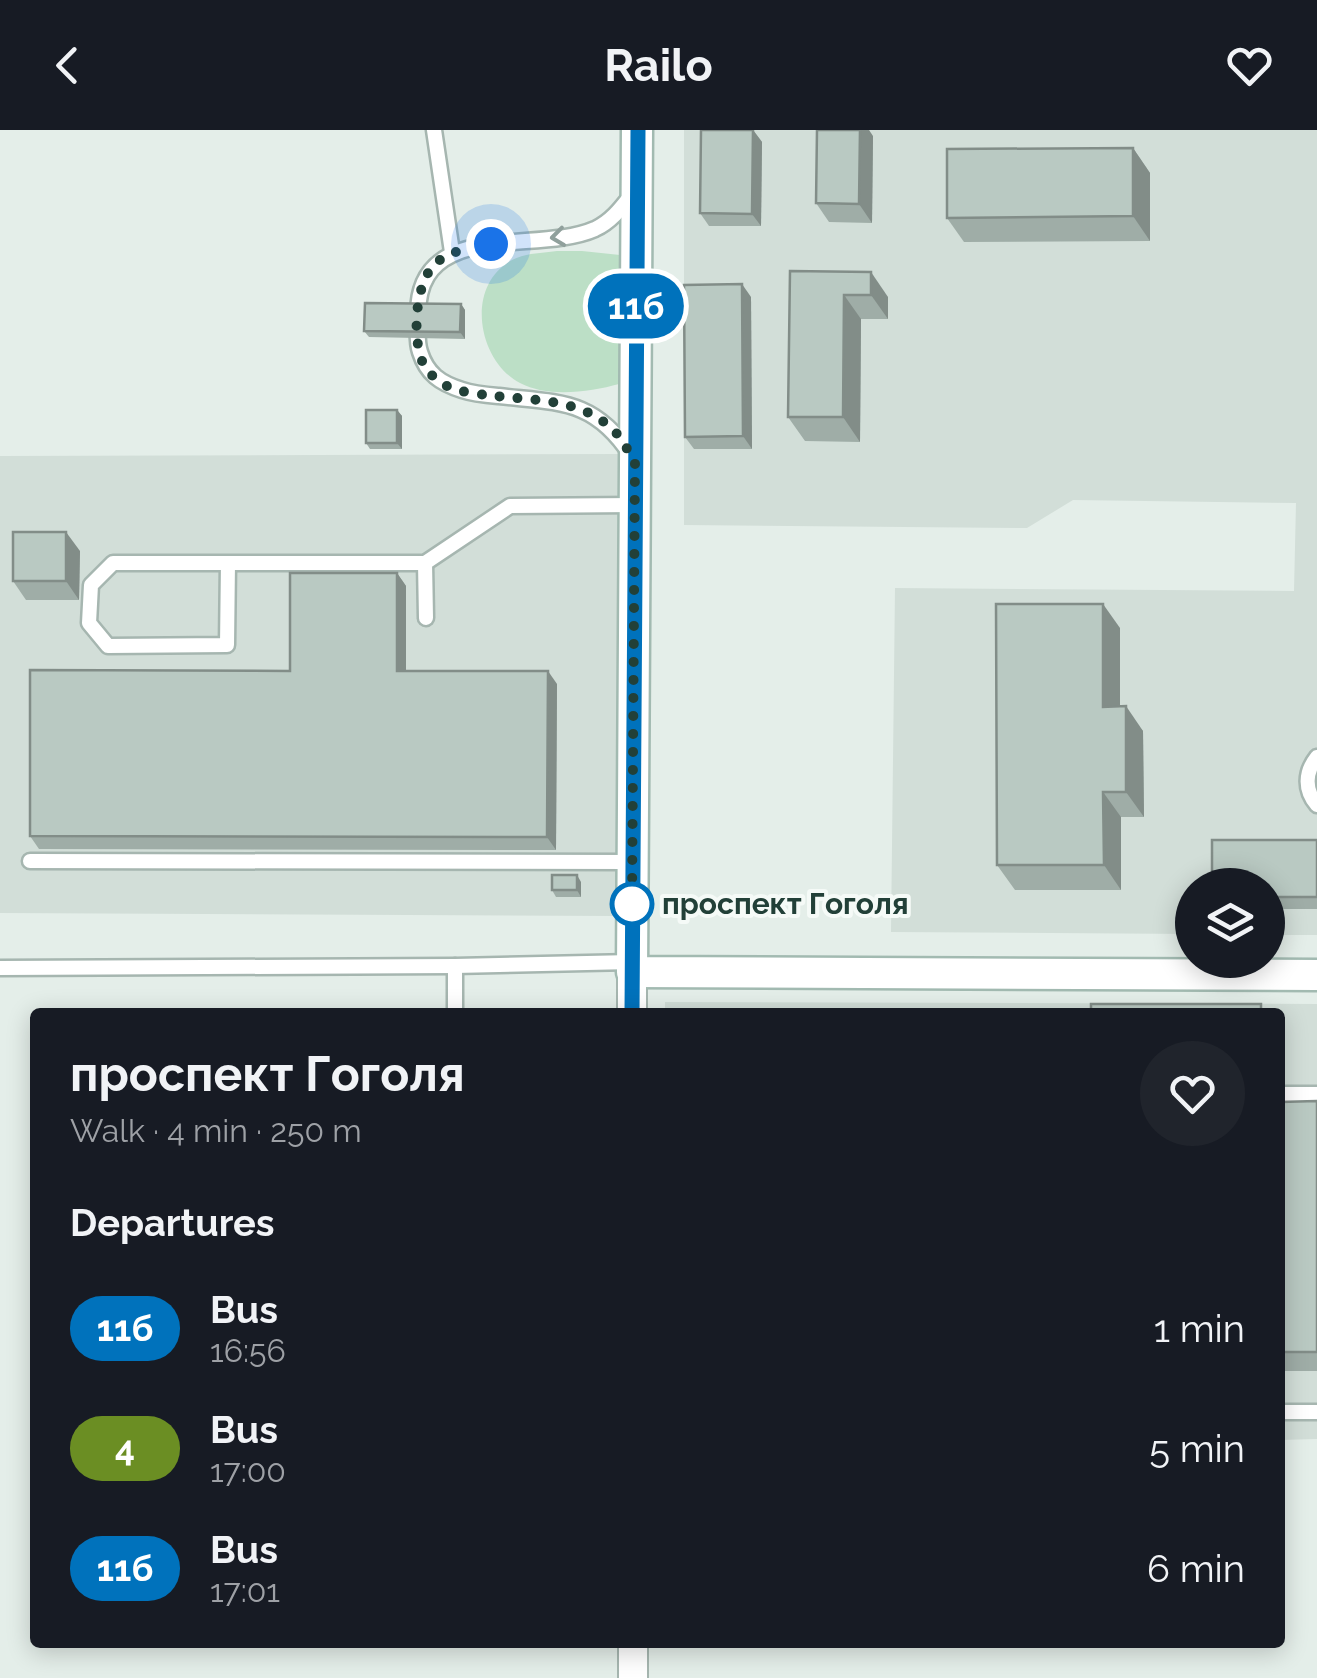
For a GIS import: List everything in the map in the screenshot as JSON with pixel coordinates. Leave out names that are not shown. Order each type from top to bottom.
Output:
[{"type":"street","points":[[632,1008],[638,130]]},
{"type":"street","points":[[632,967],[1317,975]]},
{"type":"street","points":[[633,1648],[633,1678]]},
{"type":"lane","points":[[434,130],[452,252]]},
{"type":"lane","points":[[635,461],[618,435],[577,406],[469,393],[444,384],[426,370],[418,347],[418,301],[423,280],[433,266],[452,252],[573,236],[598,228],[616,215],[637,188]]},
{"type":"lane","points":[[228,563],[227,646],[108,646],[88,624],[91,585],[113,563],[228,563],[425,563],[510,506],[635,505]]},
{"type":"lane","points":[[425,563],[426,618]]},
{"type":"lane","points":[[1317,757],[1308,773],[1307,787],[1317,805]]},
{"type":"lane","points":[[30,861],[633,862]]},
{"type":"lane","points":[[455,1008],[456,966]]},
{"type":"lane","points":[[0,968],[632,967]]},
{"type":"lane","points":[[1285,1094],[1317,1094]]},
{"type":"lane","points":[[1285,1412],[1317,1412]]},
{"type":"shaded area","points":[[684,130],[1317,130],[1317,935],[1285,935],[1285,868],[1175,868],[1175,934],[891,932],[895,588],[1294,591],[1296,503],[1073,500],[1027,528],[684,525]]},
{"type":"shaded area","points":[[619,454],[616,916],[0,913],[0,456]]},
{"type":"shaded area","points":[[665,1002],[1317,1004],[1317,1439],[1285,1440],[1285,1008],[665,1008]]},
{"type":"green space","points":[[557,251],[620,255],[619,384],[569,392],[531,388],[506,372],[486,341],[482,305],[497,272],[517,258]]},
{"type":"building","points":[[701,130],[753,130],[752,214],[700,213]]},
{"type":"building","points":[[817,130],[860,130],[859,204],[816,203]]},
{"type":"building","points":[[1133,148],[1133,216],[947,218],[947,149]]},
{"type":"building","points":[[790,271],[871,272],[871,295],[844,295],[843,417],[788,417]]},
{"type":"building","points":[[742,284],[743,436],[685,437],[684,285]]},
{"type":"building","points":[[365,303],[461,304],[460,332],[364,331]]},
{"type":"building","points":[[366,410],[397,410],[397,443],[366,443]]},
{"type":"building","points":[[13,532],[66,532],[66,581],[13,581]]},
{"type":"building","points":[[290,573],[397,573],[397,671],[548,671],[547,837],[30,836],[30,670],[290,671]]},
{"type":"building","points":[[996,604],[1103,604],[1103,707],[1126,706],[1126,792],[1103,792],[1104,865],[997,865]]},
{"type":"building","points":[[1212,840],[1317,840],[1317,897],[1285,897],[1285,868],[1212,868]]},
{"type":"building","points":[[552,875],[577,875],[577,890],[552,890]]},
{"type":"building","points":[[1091,1004],[1261,1004],[1261,1008],[1091,1008]]},
{"type":"building","points":[[1317,1101],[1317,1352],[1285,1352],[1285,1102]]},
{"type":"bus line","name":"11б","points":[[632,1008],[638,130]]},
{"type":"place","name":"проспект Гоголя","points":[[632,904]]},
{"type":"route","points":[[491,244],[452,252],[433,266],[423,280],[418,301],[418,347],[426,370],[444,384],[469,393],[577,406],[618,435],[635,461],[632,904]]}]
